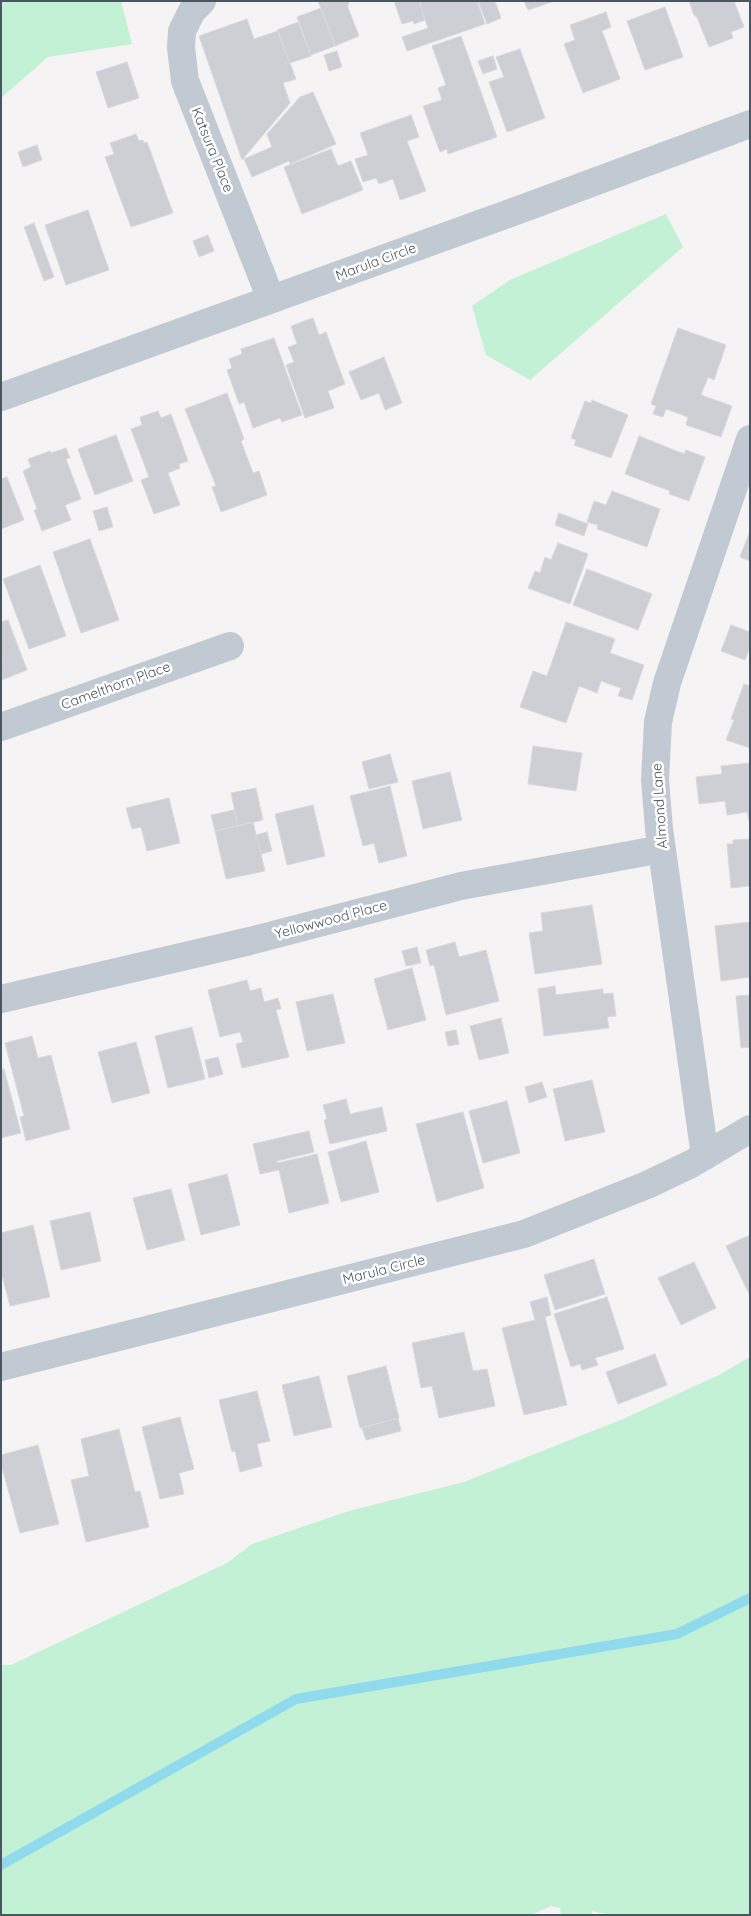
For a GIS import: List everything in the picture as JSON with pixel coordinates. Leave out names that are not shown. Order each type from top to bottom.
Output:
[{"type":"street","name":"Katsura Place","points":[[202,1],[192,11],[182,31],[181,47],[185,81],[271,300]]},
{"type":"street","name":"Marula Circle","points":[[1,397],[524,208],[750,124]]},
{"type":"street","name":"Almond Lane","points":[[705,1156],[662,849],[655,780],[658,722],[667,683],[750,438]]},
{"type":"street","name":"Camelthorn Place","points":[[1,727],[230,646]]},
{"type":"street","name":"Yellowwood Place","points":[[1,999],[250,941],[461,886],[662,849]]},
{"type":"street","name":"Marula Circle","points":[[1,1367],[524,1234],[647,1185],[705,1156],[750,1129]]},
{"type":"green space","points":[[1,1],[121,1],[132,44],[48,57],[1,98]]},
{"type":"green space","points":[[666,214],[683,247],[530,380],[486,355],[472,306],[510,280]]},
{"type":"green space","points":[[750,1357],[750,1915],[610,1915],[592,1911],[592,1915],[561,1915],[560,1908],[551,1906],[531,1915],[1,1915],[1,1665],[11,1665],[227,1563],[252,1544],[349,1511],[464,1482],[623,1419],[719,1375]]},
{"type":"building","points":[[318,1],[348,1],[349,5],[347,5],[359,36],[335,46]]},
{"type":"building","points":[[394,1],[419,1],[425,20],[414,24],[413,21],[402,24]]},
{"type":"building","points":[[419,1],[477,1],[485,24],[407,51],[402,37],[428,28]]},
{"type":"building","points":[[478,1],[495,1],[501,18],[487,24]]},
{"type":"building","points":[[524,1],[555,1],[528,10]]},
{"type":"building","points":[[689,1],[734,1],[744,27],[731,32],[733,38],[709,47]]},
{"type":"building","points":[[665,7],[683,57],[645,70],[627,21]]},
{"type":"building","points":[[321,8],[335,46],[311,55],[297,17]]},
{"type":"building","points":[[606,12],[611,27],[602,31],[620,79],[583,93],[564,44],[575,40],[570,25]]},
{"type":"building","points":[[247,19],[254,39],[278,31],[296,79],[283,83],[290,103],[242,160],[199,36]]},
{"type":"building","points":[[298,22],[311,56],[290,63],[277,30]]},
{"type":"building","points":[[461,36],[497,137],[448,154],[447,149],[440,152],[423,106],[442,100],[438,88],[446,85],[432,46]]},
{"type":"building","points":[[520,49],[545,118],[507,132],[489,82],[504,77],[496,57]]},
{"type":"building","points":[[337,51],[342,67],[329,71],[324,55]]},
{"type":"building","points":[[493,56],[497,69],[483,74],[478,61]]},
{"type":"building","points":[[127,62],[139,98],[108,108],[96,72]]},
{"type":"building","points":[[313,92],[336,144],[290,164],[289,161],[252,177],[244,159],[272,147],[267,134],[300,97]]},
{"type":"building","points":[[411,115],[419,137],[407,141],[426,191],[400,200],[393,179],[379,184],[376,178],[363,182],[355,159],[368,155],[360,133]]},
{"type":"building","points":[[136,134],[139,141],[147,142],[173,213],[131,227],[105,157],[114,154],[110,143]]},
{"type":"building","points":[[37,145],[42,160],[23,167],[18,152]]},
{"type":"building","points":[[331,149],[338,166],[351,161],[363,190],[302,214],[284,167]]},
{"type":"building","points":[[88,210],[109,270],[66,285],[45,225]]},
{"type":"building","points":[[34,223],[54,277],[44,281],[24,227]]},
{"type":"building","points":[[208,235],[214,251],[199,257],[193,241]]},
{"type":"building","points":[[313,318],[319,335],[326,332],[345,384],[328,391],[334,408],[305,418],[286,365],[294,362],[288,347],[297,344],[291,326]]},
{"type":"building","points":[[678,328],[726,345],[714,380],[708,377],[701,395],[732,406],[721,437],[686,425],[688,417],[666,409],[663,417],[653,414],[656,406],[651,404]]},
{"type":"building","points":[[274,338],[302,415],[282,422],[280,418],[253,428],[244,402],[239,404],[227,370],[232,368],[229,359],[242,354],[241,349]]},
{"type":"building","points":[[384,357],[402,403],[385,410],[379,393],[361,400],[349,372]]},
{"type":"building","points":[[227,393],[244,439],[241,441],[253,473],[259,471],[267,495],[221,512],[212,487],[216,486],[185,409]]},
{"type":"building","points":[[592,400],[628,415],[611,458],[574,445],[576,440],[571,438],[585,401],[591,403]]},
{"type":"building","points":[[158,411],[161,418],[171,414],[188,461],[179,464],[180,468],[168,473],[180,505],[154,514],[141,480],[149,477],[131,429],[142,425],[140,417]]},
{"type":"building","points":[[116,435],[133,481],[95,495],[78,449]]},
{"type":"building","points":[[639,436],[684,454],[686,450],[705,457],[689,501],[669,494],[670,491],[625,474]]},
{"type":"building","points":[[66,448],[70,458],[66,459],[81,499],[65,505],[71,520],[42,531],[34,510],[37,509],[23,471],[31,467],[28,459],[50,451],[51,453]]},
{"type":"building","points":[[7,477],[24,520],[1,529],[1,479]]},
{"type":"building","points":[[612,491],[660,509],[647,547],[597,529],[598,525],[587,522],[594,501],[606,505]]},
{"type":"building","points":[[107,507],[113,527],[99,531],[93,511]]},
{"type":"building","points":[[559,513],[588,524],[584,536],[555,525]]},
{"type":"building","points":[[750,531],[750,561],[740,557]]},
{"type":"building","points":[[90,539],[119,620],[81,633],[53,552]]},
{"type":"building","points":[[558,543],[588,554],[570,604],[528,588],[535,571],[540,573],[545,557],[551,560]]},
{"type":"building","points":[[40,565],[66,636],[29,649],[3,579]]},
{"type":"building","points":[[587,569],[652,594],[638,630],[573,605]]},
{"type":"building","points":[[8,620],[27,670],[2,680],[1,622]]},
{"type":"building","points":[[566,622],[615,639],[610,653],[644,665],[632,700],[618,696],[621,688],[601,681],[597,693],[579,686],[566,723],[520,707],[533,671],[547,676]]},
{"type":"building","points":[[731,625],[750,632],[750,647],[745,660],[721,651]]},
{"type":"building","points":[[744,684],[750,686],[750,748],[726,740],[734,720],[731,719]]},
{"type":"building","points":[[533,746],[582,753],[576,791],[528,784]]},
{"type":"building","points":[[390,754],[398,782],[369,789],[362,762]]},
{"type":"building","points":[[750,763],[750,825],[747,812],[727,815],[725,801],[699,804],[696,777],[722,774],[721,766]]},
{"type":"building","points":[[450,772],[462,820],[423,829],[412,781]]},
{"type":"building","points":[[390,786],[407,856],[379,863],[374,843],[363,846],[350,796]]},
{"type":"building","points":[[256,788],[263,820],[238,826],[231,793]]},
{"type":"building","points":[[169,798],[180,843],[147,851],[141,827],[132,829],[126,808]]},
{"type":"building","points":[[313,805],[325,856],[287,865],[275,814]]},
{"type":"building","points":[[234,810],[238,826],[215,831],[211,815]]},
{"type":"building","points":[[253,822],[265,871],[226,879],[215,831]]},
{"type":"building","points":[[267,832],[272,851],[261,854],[256,835]]},
{"type":"building","points":[[750,839],[750,886],[731,888],[727,844],[733,844],[733,840]]},
{"type":"building","points":[[592,905],[602,964],[535,974],[529,933],[543,931],[541,913]]},
{"type":"building","points":[[750,922],[750,977],[721,981],[715,926]]},
{"type":"building","points":[[455,942],[459,957],[486,950],[499,1001],[446,1015],[434,965],[430,966],[426,950]]},
{"type":"building","points":[[417,947],[421,963],[406,966],[402,951]]},
{"type":"building","points":[[412,968],[426,1020],[388,1030],[374,979]]},
{"type":"building","points":[[247,980],[250,991],[261,988],[264,1002],[278,998],[281,1009],[276,1010],[289,1057],[242,1068],[236,1044],[243,1042],[240,1032],[220,1037],[208,990]]},
{"type":"building","points":[[555,986],[556,995],[603,989],[603,994],[613,993],[616,1016],[607,1017],[609,1028],[544,1036],[538,989]]},
{"type":"building","points":[[333,994],[345,1043],[307,1051],[296,1002]]},
{"type":"building","points":[[750,995],[750,1047],[741,1048],[736,996]]},
{"type":"building","points":[[501,1018],[509,1053],[479,1060],[470,1026]]},
{"type":"building","points":[[192,1027],[205,1079],[168,1088],[155,1036]]},
{"type":"building","points":[[456,1030],[459,1044],[448,1046],[445,1032]]},
{"type":"building","points":[[32,1036],[38,1058],[51,1055],[70,1129],[26,1141],[20,1117],[24,1116],[5,1043]]},
{"type":"building","points":[[136,1042],[150,1093],[112,1103],[98,1052]]},
{"type":"building","points":[[218,1057],[223,1074],[209,1078],[205,1060]]},
{"type":"building","points":[[1,1069],[4,1069],[21,1133],[1,1138]]},
{"type":"building","points":[[592,1080],[605,1132],[565,1141],[553,1089]]},
{"type":"building","points":[[542,1082],[547,1097],[529,1103],[525,1087]]},
{"type":"building","points":[[346,1099],[350,1114],[382,1107],[387,1131],[330,1144],[324,1120],[327,1119],[323,1105]]},
{"type":"building","points":[[507,1101],[520,1153],[483,1163],[469,1111]]},
{"type":"building","points":[[463,1112],[484,1188],[437,1202],[416,1124]]},
{"type":"building","points":[[309,1131],[314,1152],[277,1161],[277,1163],[317,1154],[329,1203],[289,1213],[279,1170],[260,1174],[253,1144]]},
{"type":"building","points":[[366,1141],[379,1192],[341,1202],[328,1152]]},
{"type":"building","points":[[227,1174],[240,1225],[201,1235],[188,1184]]},
{"type":"building","points":[[171,1189],[185,1240],[147,1250],[133,1198]]},
{"type":"building","points":[[90,1212],[101,1261],[61,1270],[50,1221]]},
{"type":"building","points":[[33,1225],[50,1297],[10,1306],[1,1271],[1,1233]]},
{"type":"building","points":[[750,1235],[750,1294],[749,1294],[726,1246]]},
{"type":"building","points":[[594,1259],[605,1294],[555,1310],[544,1275]]},
{"type":"building","points":[[694,1262],[716,1308],[681,1325],[658,1278]]},
{"type":"building","points":[[547,1297],[551,1315],[545,1317],[567,1405],[524,1415],[502,1328],[535,1320],[530,1302]]},
{"type":"building","points":[[607,1297],[624,1349],[595,1358],[598,1365],[582,1370],[580,1364],[571,1367],[554,1314]]},
{"type":"building","points":[[464,1332],[473,1371],[487,1369],[495,1406],[439,1418],[432,1386],[421,1388],[412,1343]]},
{"type":"building","points":[[655,1354],[667,1385],[618,1404],[606,1372]]},
{"type":"building","points":[[386,1366],[399,1418],[360,1428],[347,1376]]},
{"type":"building","points":[[319,1376],[332,1427],[294,1436],[282,1385]]},
{"type":"building","points":[[257,1391],[270,1441],[257,1444],[262,1466],[240,1472],[235,1451],[232,1452],[219,1400]]},
{"type":"building","points":[[180,1417],[194,1469],[179,1473],[184,1494],[160,1499],[142,1427]]},
{"type":"building","points":[[398,1418],[401,1431],[366,1440],[362,1428]]},
{"type":"building","points":[[119,1429],[135,1492],[140,1491],[149,1527],[86,1542],[71,1480],[89,1476],[81,1439]]},
{"type":"building","points":[[38,1445],[59,1524],[20,1533],[1,1464],[1,1455]]},
{"type":"waterway","points":[[1,1865],[296,1699],[677,1634],[750,1598]]}]
